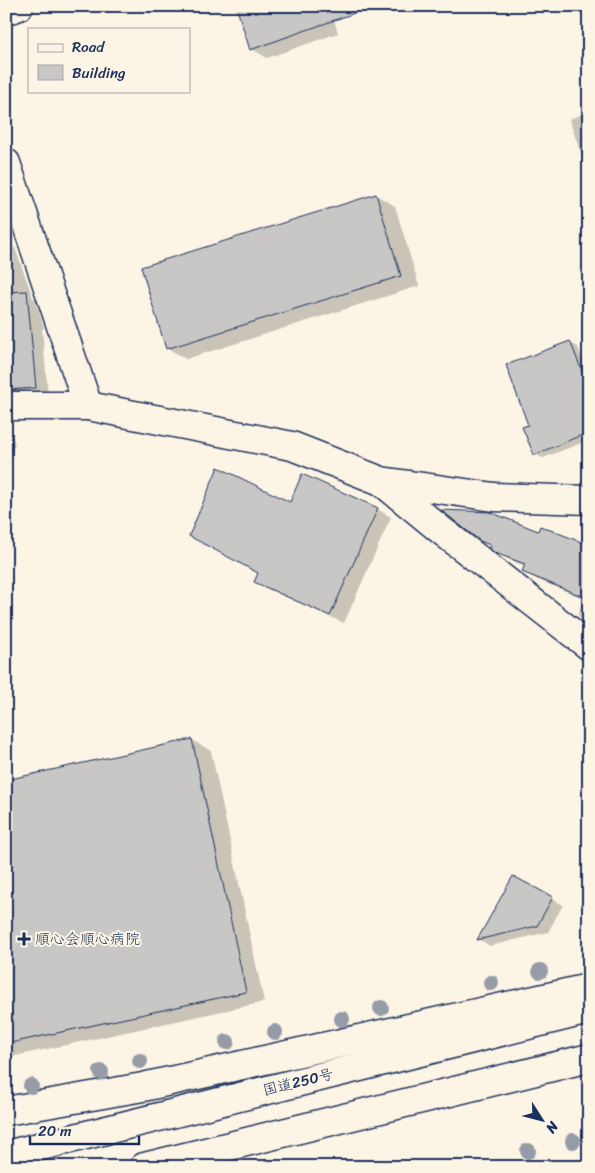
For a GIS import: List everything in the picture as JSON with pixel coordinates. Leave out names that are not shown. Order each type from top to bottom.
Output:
[{"type":"main road","points":[[6,11],[19,6]]},
{"type":"main road","points":[[6,163],[11,195],[88,406]]},
{"type":"main road","points":[[6,406],[88,406],[292,446],[381,481],[494,497],[589,500]]},
{"type":"main road","points":[[381,481],[589,646]]},
{"type":"main road","points":[[6,1111],[143,1087],[589,988]]},
{"type":"main road","name":"国道250号","points":[[6,1155],[589,1010]]},
{"type":"main road","points":[[144,1167],[589,1058]]},
{"type":"building","points":[[236,6],[362,6],[363,10],[250,50]]},
{"type":"building","points":[[376,194],[401,276],[166,349],[141,267]]},
{"type":"building","points":[[27,291],[36,388],[6,390],[6,292]]},
{"type":"building","points":[[570,341],[589,389],[589,432],[534,455],[522,427],[528,425],[506,365]]},
{"type":"building","points":[[218,467],[290,502],[302,474],[378,508],[330,616],[254,582],[258,573],[189,536]]},
{"type":"building","points":[[441,510],[490,512],[538,531],[540,526],[589,545],[589,599],[522,572],[525,564],[495,553],[489,548],[490,545],[480,541]]},
{"type":"building","points":[[192,739],[246,992],[6,1044],[6,780]]},
{"type":"building","points":[[513,876],[553,897],[537,926],[477,940]]},
{"type":"place","name":"順心会順心病院","points":[[24,939]]}]
